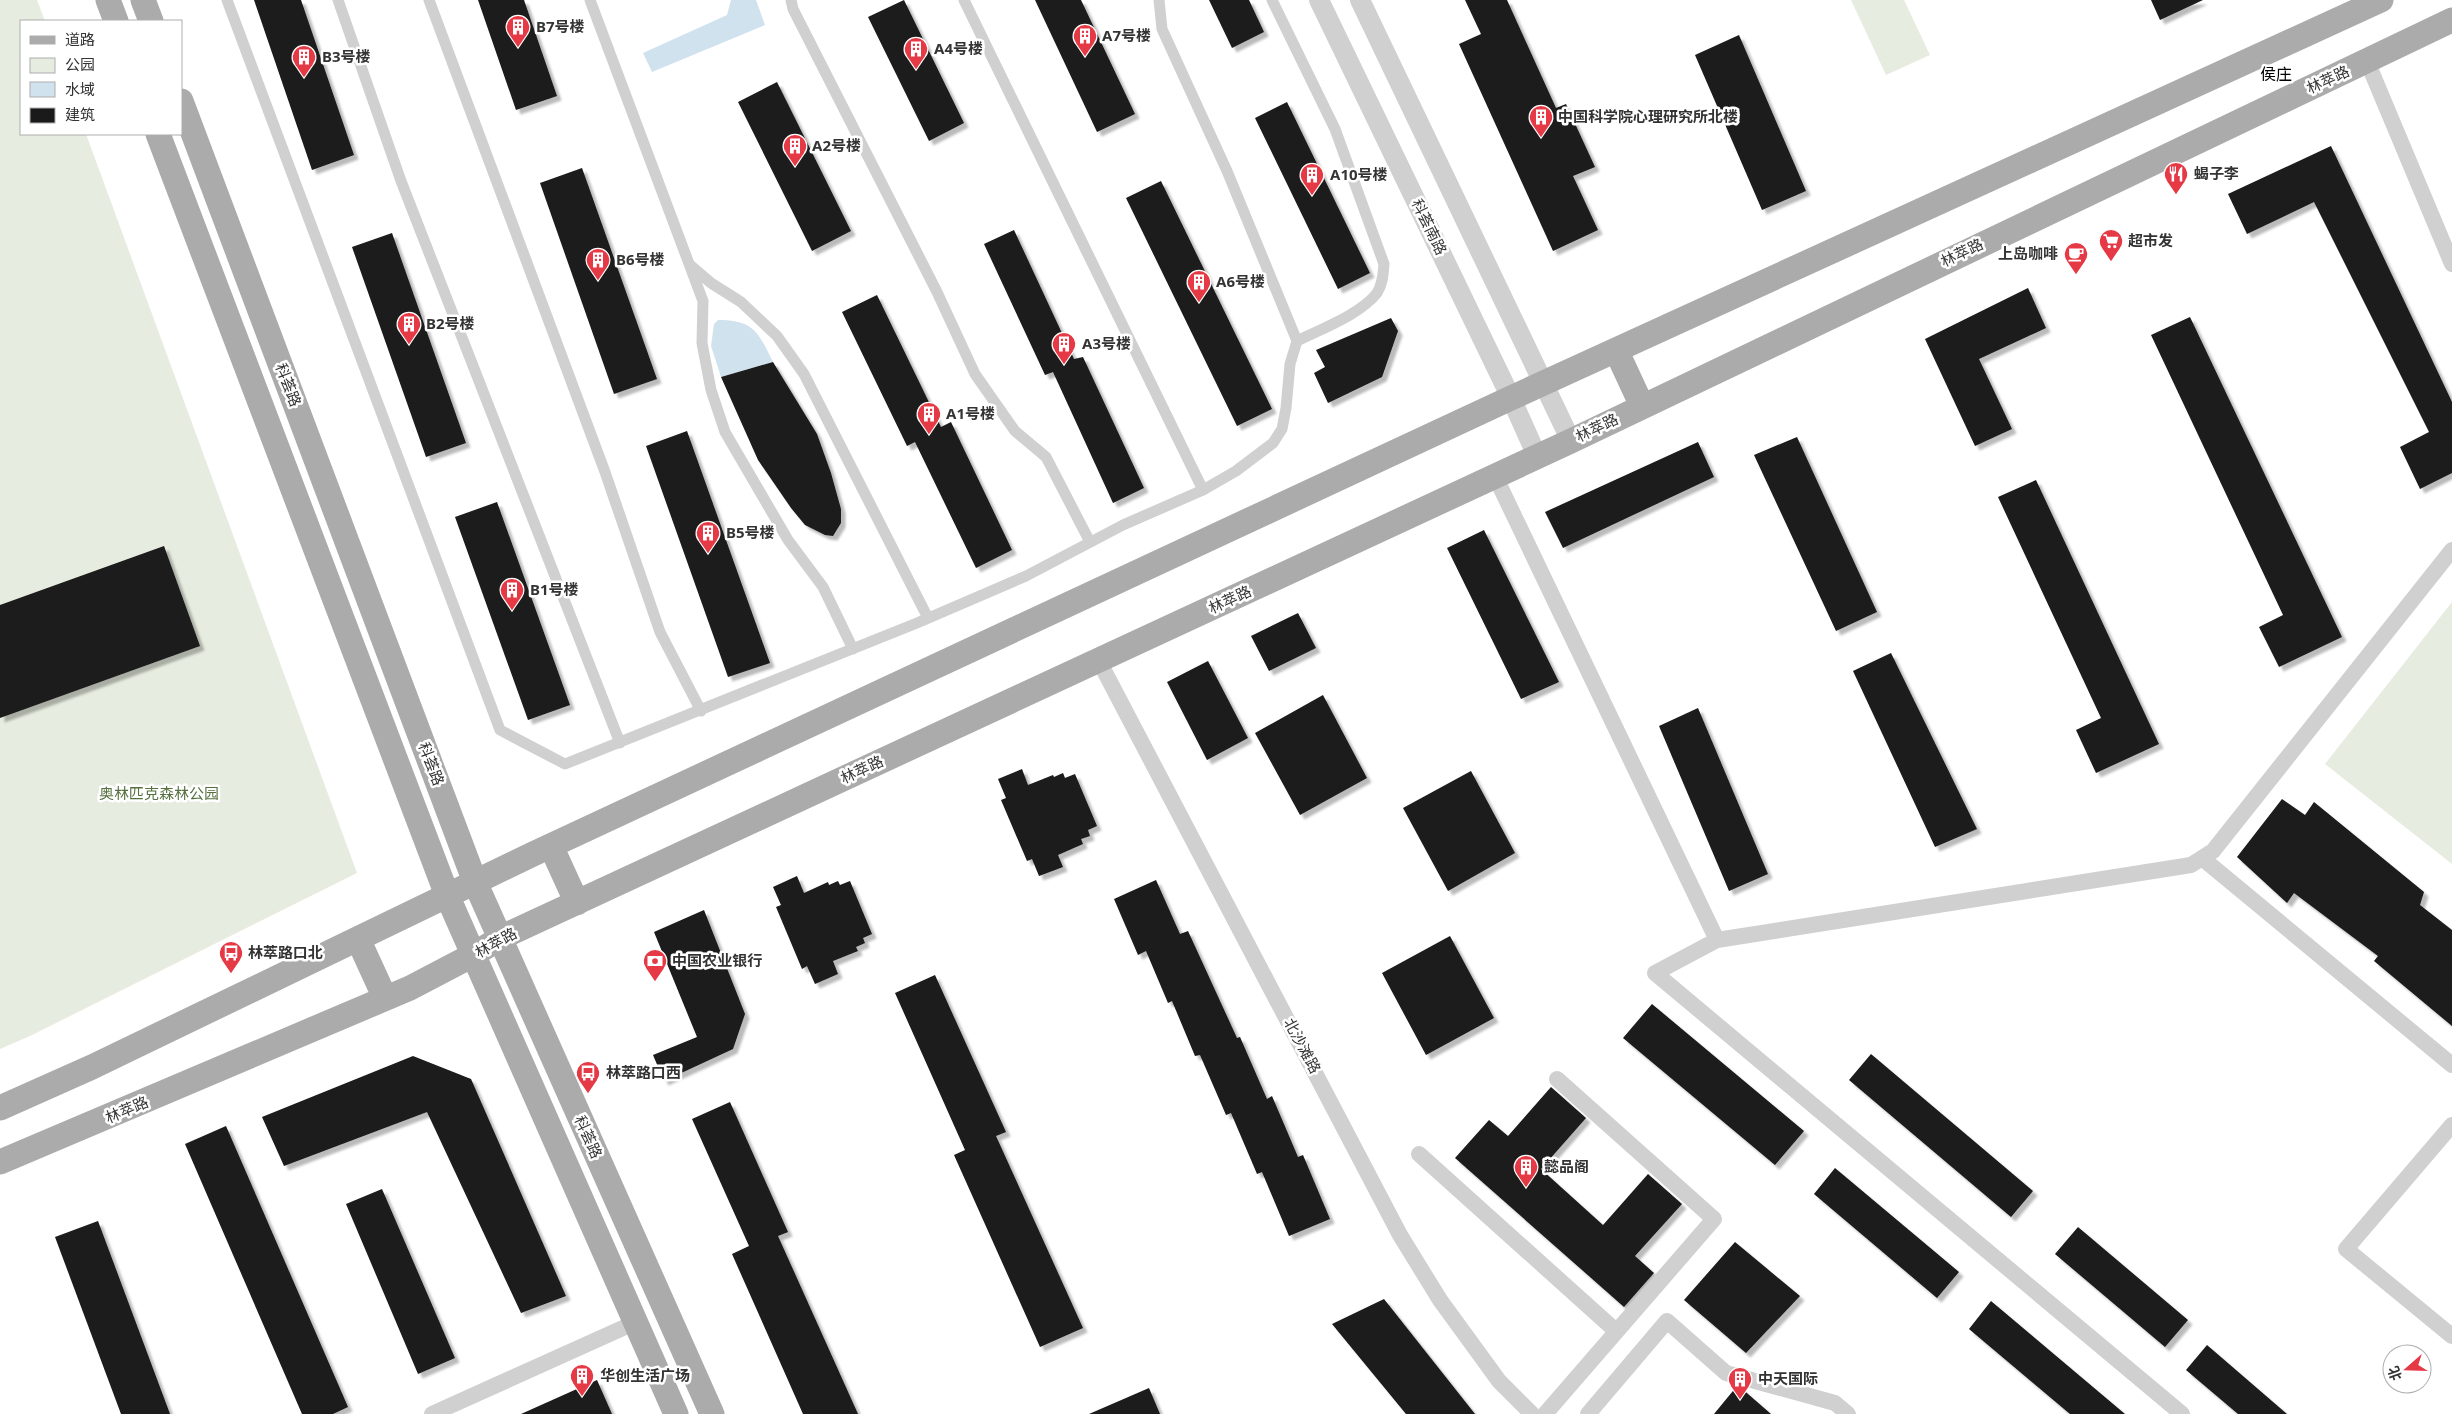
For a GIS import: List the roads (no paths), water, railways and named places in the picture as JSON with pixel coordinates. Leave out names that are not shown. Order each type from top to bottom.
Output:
[{"type":"main road","points":[[108,0],[116,20]]},
{"type":"main road","points":[[143,0],[151,20]]},
{"type":"main road","points":[[0,1108],[92,1067],[551,846],[1512,398],[2381,0]]},
{"type":"main road","name":"林萃路","points":[[0,1162],[385,998],[473,955],[500,938],[1571,441],[2452,20]]},
{"type":"main road","name":"科荟路","points":[[182,105],[475,882],[712,1414]]},
{"type":"main road","name":"科荟路","points":[[158,135],[447,895],[634,1323],[676,1414]]},
{"type":"main road","points":[[1616,350],[1642,406]]},
{"type":"main road","points":[[551,846],[577,903]]},
{"type":"main road","points":[[358,940],[385,998]]},
{"type":"street","points":[[227,0],[500,730],[565,764],[701,711],[1026,576],[1123,525],[1203,490],[1236,470],[1273,443],[1282,429],[1290,364],[1297,341],[1227,171],[1162,29],[1159,0]]},
{"type":"street","points":[[338,0],[401,182],[620,743]]},
{"type":"street","points":[[429,0],[605,472],[660,632],[701,711]]},
{"type":"street","points":[[590,0],[627,102],[690,264],[702,301],[702,343],[712,390],[725,432],[788,540],[823,587],[853,649]]},
{"type":"street","points":[[791,0],[792,9],[937,292],[975,374],[1015,431],[1046,457],[1090,542]]},
{"type":"street","points":[[964,0],[1203,490]]},
{"type":"street","points":[[1272,0],[1335,129],[1384,264],[1383,280],[1377,293],[1362,307],[1297,341]]},
{"type":"street","name":"科荟南路","points":[[1319,0],[1512,398],[1537,456]]},
{"type":"street","points":[[1360,0],[1545,383],[1571,441]]},
{"type":"street","points":[[2367,61],[2452,264]]},
{"type":"street","points":[[690,264],[711,283],[741,302],[777,336],[804,374],[928,618]]},
{"type":"street","points":[[1495,476],[1717,940]]},
{"type":"street","points":[[2182,1414],[1655,973],[1717,940],[2190,864],[2202,858],[2213,851],[2452,550]]},
{"type":"street","name":"北沙滩路","points":[[1099,661],[1400,1235],[1440,1300],[1499,1381],[1532,1414]]},
{"type":"street","points":[[2202,858],[2452,1065]]},
{"type":"street","points":[[1545,1414],[1714,1219],[1556,1079]]},
{"type":"street","points":[[2452,1125],[2346,1249],[2452,1336]]},
{"type":"street","points":[[1419,1154],[1616,1331]]},
{"type":"street","points":[[1588,1414],[1667,1321],[1726,1373],[1835,1403],[1848,1414]]},
{"type":"street","points":[[432,1414],[634,1323]]},
{"type":"water","points":[[731,0],[756,0],[765,25],[652,72],[643,53],[727,15]]},
{"type":"water","points":[[718,320],[740,322],[747,325],[763,343],[773,362],[721,377],[711,346],[714,324]]},
{"type":"place","name":"B7号楼","points":[[518,48]]},
{"type":"place","name":"A7号楼","points":[[1085,57]]},
{"type":"place","name":"A4号楼","points":[[916,70]]},
{"type":"place","name":"B3号楼","points":[[304,78]]},
{"type":"place","name":"中国科学院心理研究所北楼","points":[[1541,138]]},
{"type":"place","name":"A2号楼","points":[[795,167]]},
{"type":"place","name":"蝎子李","points":[[2176,195]]},
{"type":"place","name":"A10号楼","points":[[1312,196]]},
{"type":"place","name":"超市发","points":[[2111,262]]},
{"type":"place","name":"上岛咖啡","points":[[2076,275]]},
{"type":"place","name":"B6号楼","points":[[598,281]]},
{"type":"place","name":"A6号楼","points":[[1199,303]]},
{"type":"place","name":"B2号楼","points":[[409,345]]},
{"type":"place","name":"A3号楼","points":[[1064,365]]},
{"type":"place","name":"A1号楼","points":[[929,435]]},
{"type":"place","name":"B5号楼","points":[[708,554]]},
{"type":"place","name":"B1号楼","points":[[512,611]]},
{"type":"place","name":"林萃路口北","points":[[231,974]]},
{"type":"place","name":"中国农业银行","points":[[655,982]]},
{"type":"place","name":"林萃路口西","points":[[588,1094]]},
{"type":"place","name":"懿品阁","points":[[1526,1188]]},
{"type":"place","name":"华创生活广场","points":[[582,1397]]},
{"type":"place","name":"中天国际","points":[[1740,1400]]},
{"type":"district","name":"侯庄","points":[[2276,74]]},
{"type":"park label","name":"奥林匹克森林公园","points":[[159,794]]}]
